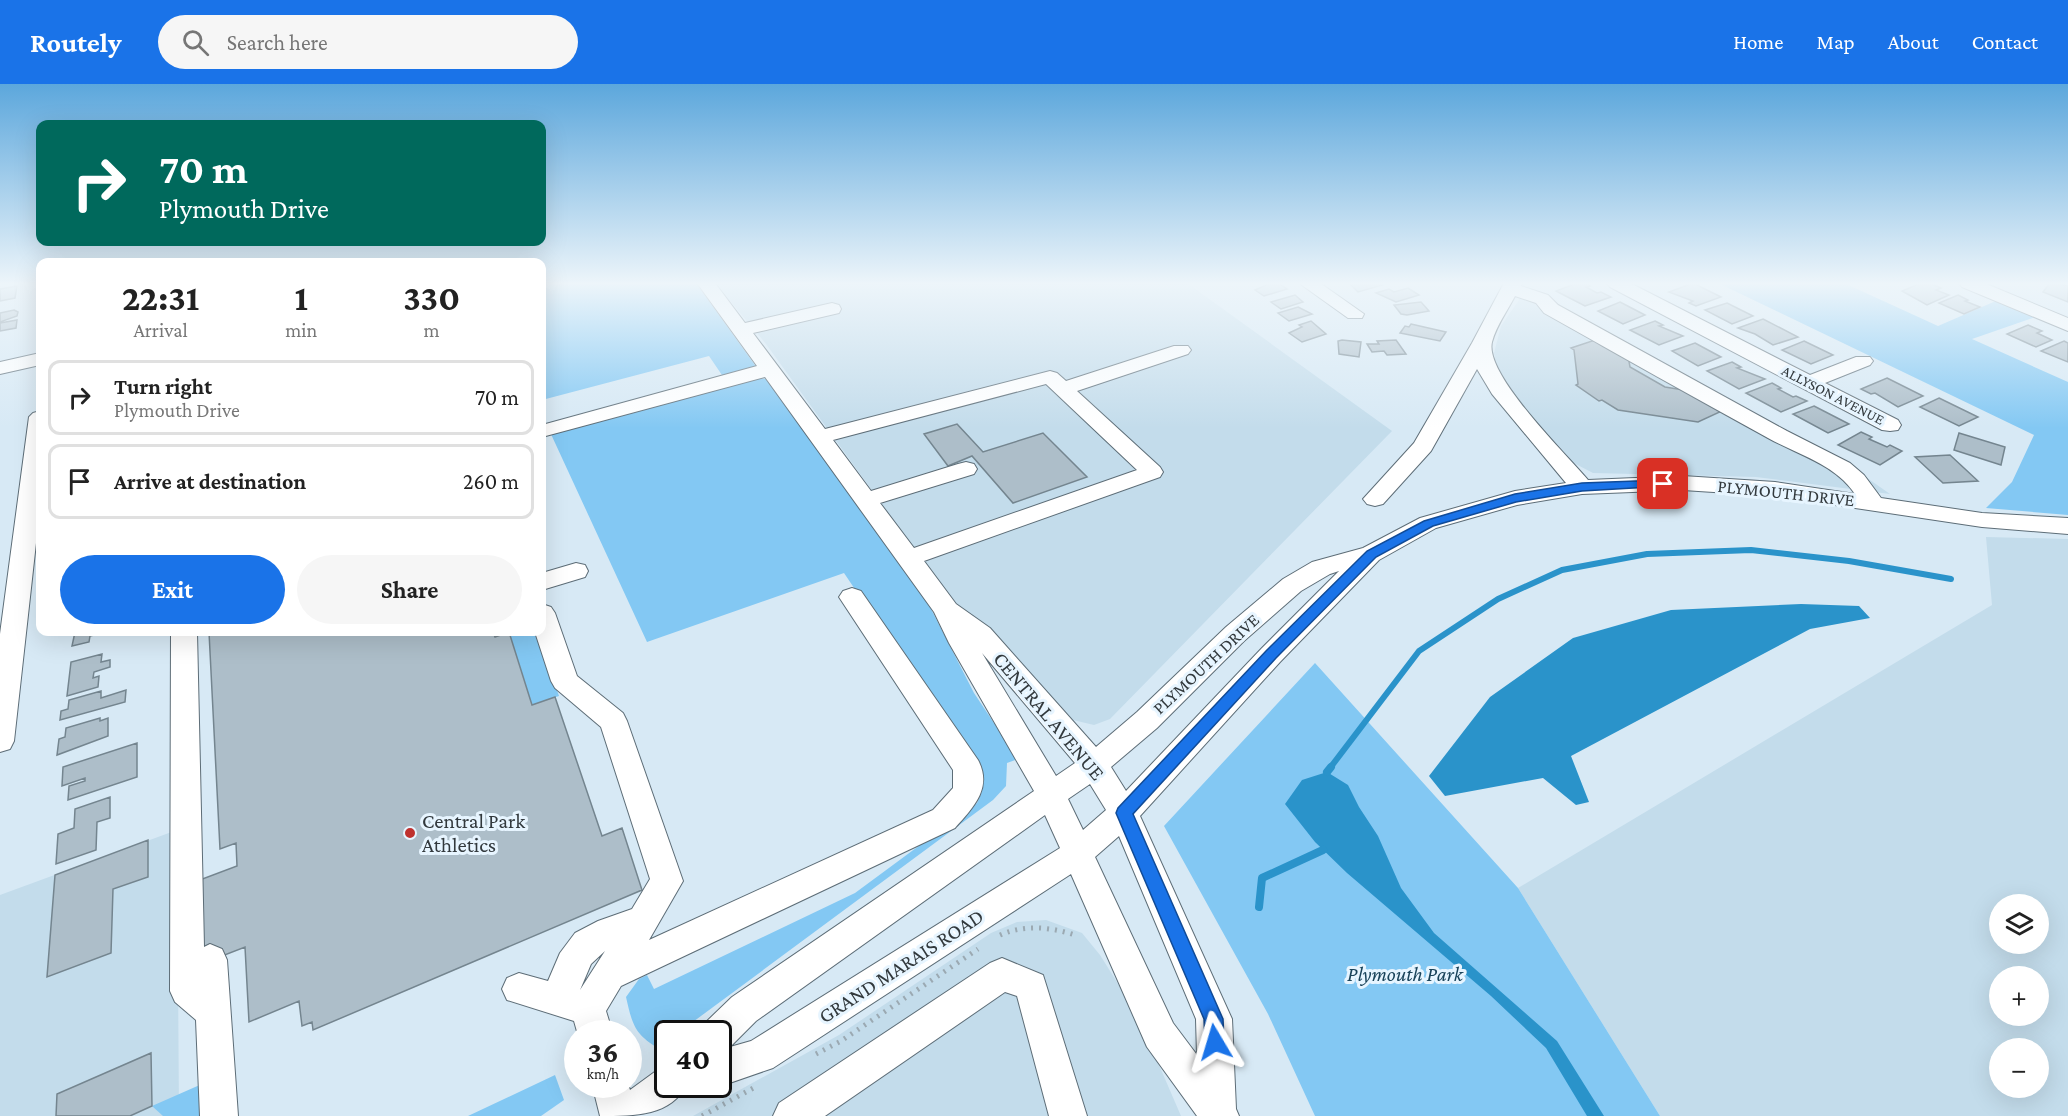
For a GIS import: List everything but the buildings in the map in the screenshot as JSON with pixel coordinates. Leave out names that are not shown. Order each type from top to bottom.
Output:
[{"type":"street","name":"CENTRAL AVENUE","points":[[742,331],[946,609],[962,643],[1051,794],[1160,1035],[1219,1113]]},
{"type":"street","points":[[1375,499],[1423,446],[1488,331]]},
{"type":"street","points":[[1591,331],[1769,431],[1832,461],[1852,475],[1873,503]]},
{"type":"street","name":"ALLYSON AVENUE","points":[[1709,331],[1890,425]]},
{"type":"street","points":[[1482,342],[1486,368],[1499,390],[1582,487]]},
{"type":"street","points":[[1063,389],[1181,350]]},
{"type":"street","points":[[0,368],[36,361]]},
{"type":"street","points":[[1809,383],[1863,361]]},
{"type":"street","points":[[546,430],[770,369]]},
{"type":"street","points":[[820,437],[1050,377],[1152,472],[909,558]]},
{"type":"street","points":[[0,741],[36,449]]},
{"type":"street","points":[[866,500],[966,469]]},
{"type":"street","name":"PLYMOUTH DRIVE","points":[[1051,794],[1094,765],[1147,720],[1235,634],[1292,585],[1321,568],[1372,554],[1428,523],[1515,498],[1582,487],[1694,484],[1775,489],[1982,520],[2068,526]]},
{"type":"street","name":"PLYMOUTH DRIVE","points":[[1079,852],[1124,813],[1271,655],[1372,554]]},
{"type":"street","points":[[546,581],[576,571]]},
{"type":"street","points":[[609,975],[944,819],[968,792],[968,768],[852,597]]},
{"type":"street","name":"CENTRAL AVENUE","points":[[946,609],[981,635],[1094,765],[1124,813],[1214,1019],[1219,1113]]},
{"type":"street","points":[[546,625],[565,681],[613,721],[667,881],[609,975],[581,1014]]},
{"type":"street","points":[[184,636],[187,991],[213,1012]]},
{"type":"street","points":[[732,1021],[744,1009],[1051,794]]},
{"type":"street","name":"GRAND MARAIS ROAD","points":[[732,1065],[760,1056],[1079,852]]},
{"type":"street","points":[[581,1014],[568,969],[577,953],[596,936],[644,919]]},
{"type":"street","points":[[210,960],[219,1116]]},
{"type":"street","points":[[792,1116],[1002,974],[1031,986],[1068,1116]]},
{"type":"street","points":[[519,989],[581,1014]]},
{"type":"street","points":[[626,1116],[654,1096]]},
{"type":"street","points":[[614,1098],[619,1116]]},
{"type":"path","points":[[993,939],[1003,933],[1035,928],[1066,931],[1078,936]]},
{"type":"path","points":[[811,1057],[841,1041],[984,945]]},
{"type":"path","points":[[702,1116],[761,1084]]},
{"type":"shaded area","points":[[755,331],[1254,331],[1392,431],[1110,719],[1094,725],[1073,720],[952,601]]},
{"type":"shaded area","points":[[1500,331],[1600,331],[1850,466],[1890,494],[1756,477],[1593,473],[1566,459],[1512,395],[1497,369],[1494,353]]},
{"type":"shaded area","points":[[1986,537],[2068,539],[2068,1116],[1660,1116],[1518,888],[1992,605]]},
{"type":"shaded area","points":[[1801,604],[1859,606],[1870,618],[1810,629],[1571,756],[1589,802],[1576,805],[1543,778],[1445,796],[1429,776],[1490,697],[1573,638],[1671,610]]},
{"type":"shaded area","points":[[1327,772],[1348,785],[1378,836],[1401,888],[1434,933],[1557,1041],[1604,1116],[1587,1116],[1546,1048],[1491,996],[1347,873],[1315,842],[1285,804],[1302,780]]},
{"type":"shaded area","points":[[177,830],[179,1116],[0,1116],[0,895]]},
{"type":"shaded area","points":[[1046,920],[1082,933],[1100,955],[1137,1014],[1181,1116],[693,1116],[725,1098],[732,1098],[732,1094],[839,1035],[991,933],[1017,922]]},
{"type":"green space","points":[[546,331],[731,331],[757,368],[724,378],[709,356],[546,399]]},
{"type":"green space","points":[[1818,331],[1994,331],[1972,339],[2068,382],[2068,515],[1986,508],[2012,482],[2034,435]]},
{"type":"green space","points":[[751,377],[766,379],[929,605],[974,693],[1018,759],[1007,763],[1006,786],[993,800],[696,1020],[654,1020],[654,1046],[642,1036],[642,1020],[632,1020],[626,997],[639,979],[647,975],[654,989],[855,893],[977,803],[982,790],[981,783],[977,770],[844,573],[647,642],[550,432]]},
{"type":"green space","points":[[510,636],[538,636],[559,696],[532,705]]},
{"type":"green space","name":"Plymouth Park","points":[[1315,663],[1518,888],[1660,1116],[1315,1116],[1268,1014],[1164,826]]},
{"type":"green space","points":[[555,1075],[564,1100],[541,1116],[468,1116]]},
{"type":"green space","points":[[202,1084],[203,1116],[163,1116],[152,1106]]},
{"type":"waterway","points":[[1330,768],[1419,651],[1498,599],[1562,570],[1647,554],[1751,550],[1849,561],[1951,579]]},
{"type":"waterway","points":[[1327,772],[1331,767]]},
{"type":"waterway","points":[[1259,907],[1262,878],[1323,850]]},
{"type":"place","name":"Central Park Athletics","points":[[410,833]]},
{"type":"route","points":[[1215,1042],[1214,1019],[1124,813],[1271,655],[1372,554],[1428,523],[1515,498],[1582,487],[1663,484]]}]
